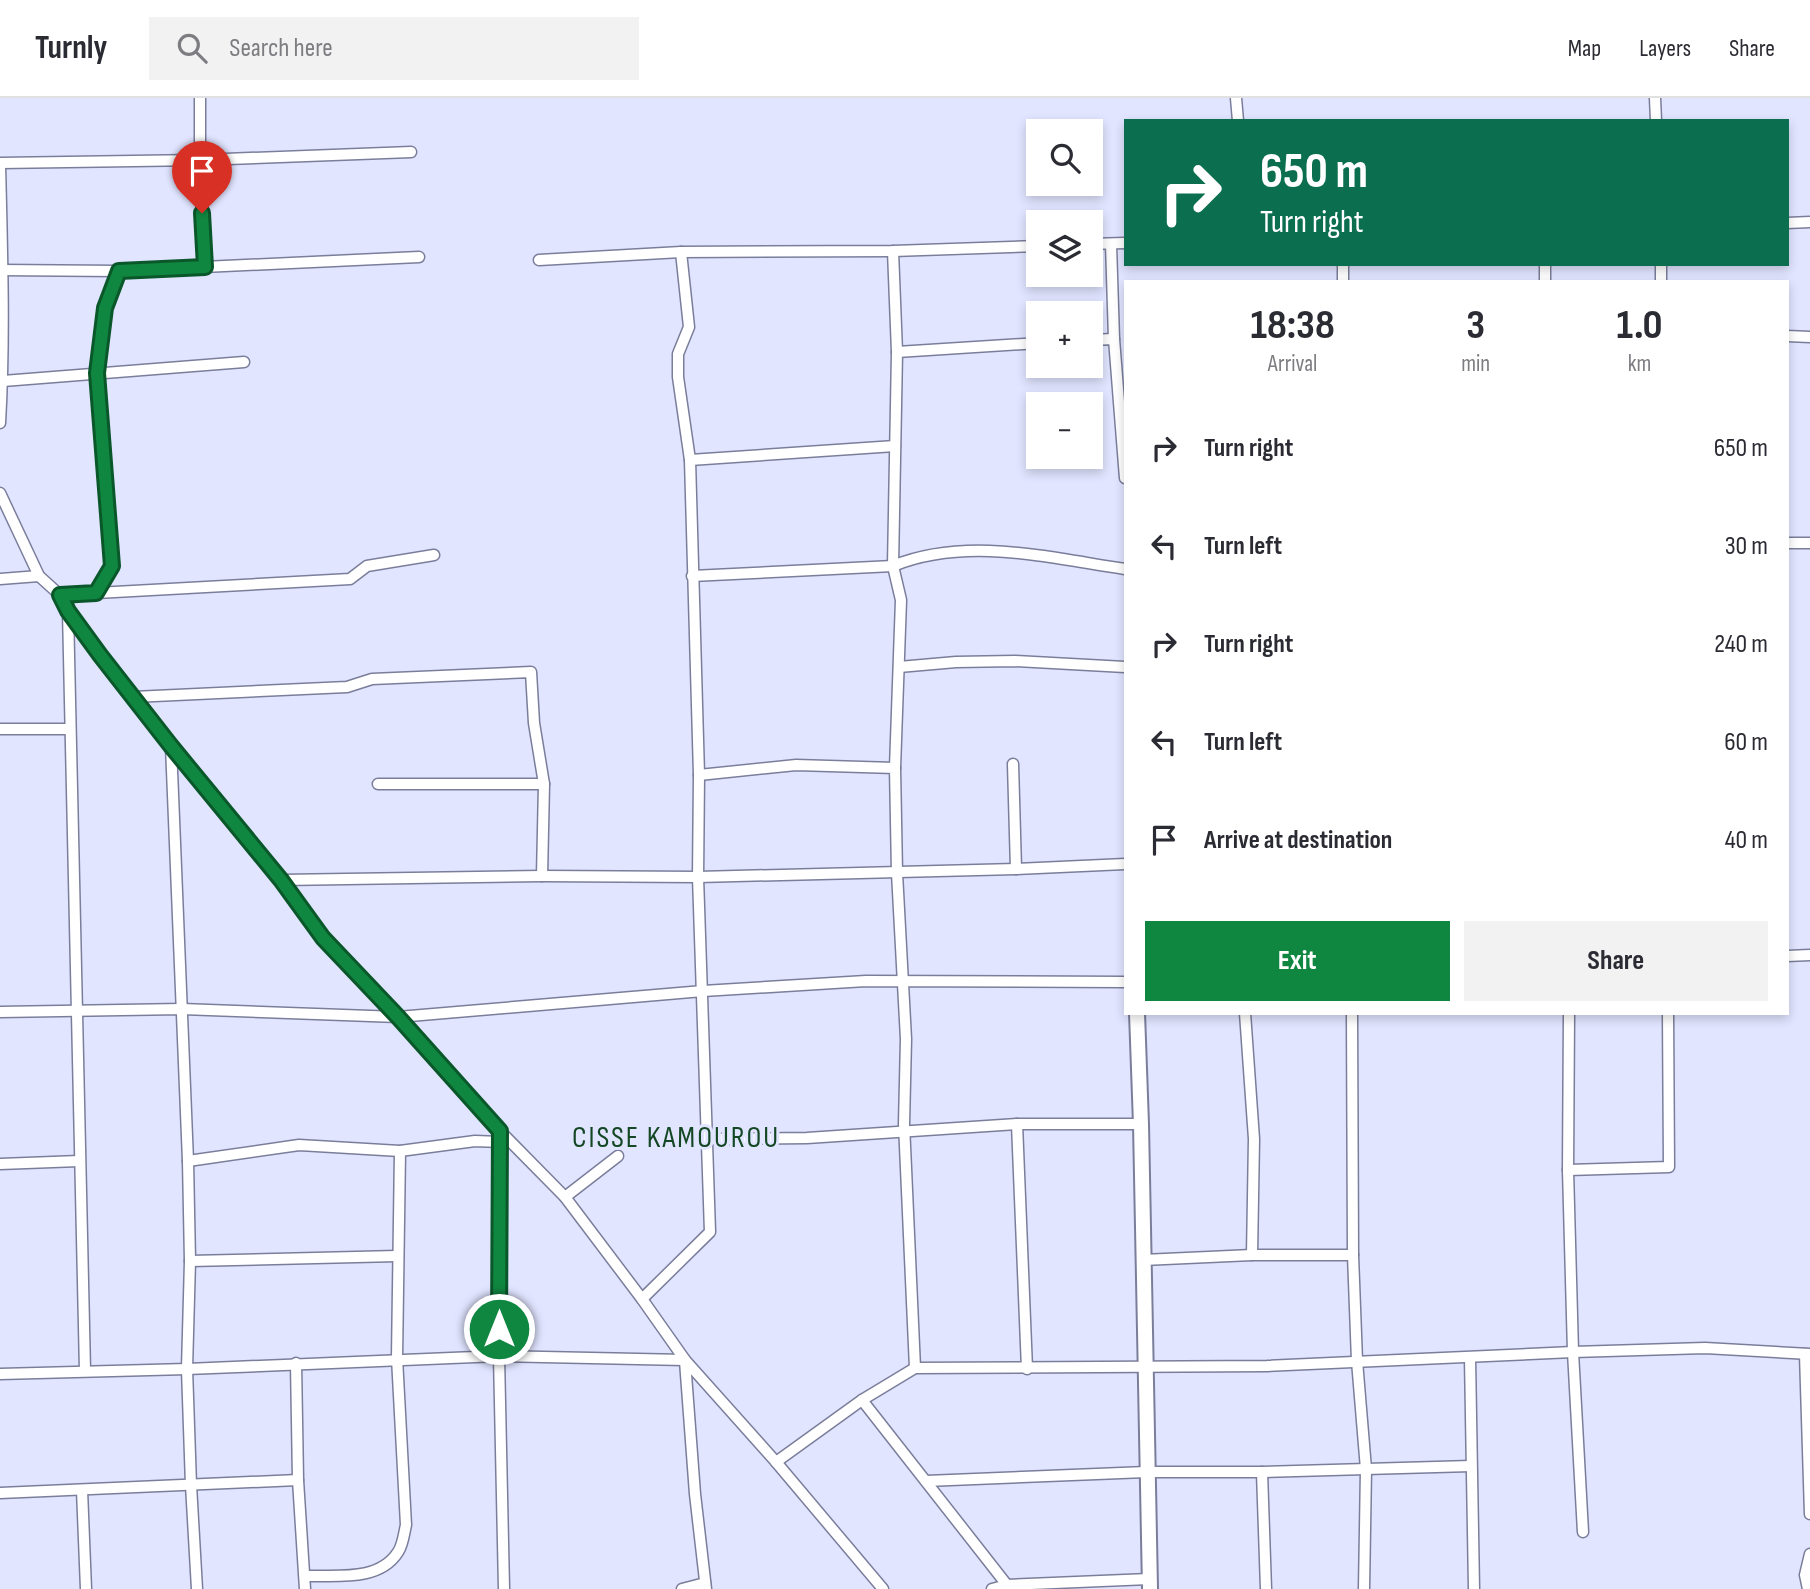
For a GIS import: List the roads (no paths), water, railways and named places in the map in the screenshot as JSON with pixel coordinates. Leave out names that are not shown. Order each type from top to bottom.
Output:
[{"type":"street","points":[[200,98],[205,267]]},
{"type":"street","points":[[1236,98],[1238,119]]},
{"type":"street","points":[[1655,98],[1656,119]]},
{"type":"street","points":[[0,423],[3,381],[0,164],[411,152]]},
{"type":"street","points":[[1789,223],[1810,222]]},
{"type":"street","points":[[1103,244],[1124,243]]},
{"type":"street","points":[[1111,244],[1114,340],[1124,465]]},
{"type":"street","points":[[539,260],[681,252],[893,251],[1026,246]]},
{"type":"street","points":[[893,251],[897,352],[894,566],[901,600],[895,768],[897,873],[906,1038],[905,1133],[915,1368]]},
{"type":"street","points":[[642,1299],[710,1232],[698,877],[699,775],[691,460],[678,377],[678,354],[689,327],[681,252]]},
{"type":"street","points":[[1,270],[119,271],[419,257]]},
{"type":"street","points":[[96,593],[112,566],[97,373],[105,308],[119,271]]},
{"type":"street","points":[[1789,336],[1810,337]]},
{"type":"street","points":[[1103,340],[1114,340]]},
{"type":"street","points":[[897,352],[1026,344]]},
{"type":"street","points":[[3,381],[244,362]]},
{"type":"street","points":[[691,460],[895,446]]},
{"type":"street","points":[[0,493],[39,576],[60,595],[68,611],[133,697],[281,880],[323,938],[500,1131],[565,1197],[685,1360],[776,1462],[883,1589]]},
{"type":"street","points":[[1789,543],[1810,543]]},
{"type":"street","points":[[692,576],[894,566],[945,551],[999,551],[1124,569]]},
{"type":"street","points":[[60,595],[350,579],[366,566],[434,555]]},
{"type":"street","points":[[0,579],[39,576]]},
{"type":"street","points":[[68,611],[85,1371]]},
{"type":"street","points":[[899,667],[1016,661],[1124,667]]},
{"type":"street","points":[[133,697],[347,687],[372,678],[531,672],[534,723],[544,785],[542,876]]},
{"type":"street","points":[[0,729],[69,729]]},
{"type":"street","points":[[171,746],[188,1161],[190,1261],[187,1369],[197,1589]]},
{"type":"street","points":[[1013,764],[1016,869]]},
{"type":"street","points":[[699,775],[796,765],[895,768]]},
{"type":"street","points":[[378,784],[544,785]]},
{"type":"street","points":[[281,880],[542,876],[698,877],[1124,864]]},
{"type":"street","points":[[1789,956],[1810,955]]},
{"type":"street","points":[[0,1012],[76,1013],[182,1009],[398,1017],[703,991],[866,981],[1124,982]]},
{"type":"street","points":[[992,1589],[1007,1585],[1149,1584],[1137,1015]]},
{"type":"street","points":[[1245,1015],[1254,1139],[1252,1255]]},
{"type":"street","points":[[1352,1015],[1353,1255],[1357,1361],[1366,1469],[1364,1589]]},
{"type":"street","points":[[1569,1015],[1568,1170],[1573,1352],[1583,1532]]},
{"type":"street","points":[[1568,1170],[1669,1167],[1668,1015]]},
{"type":"street","points":[[707,1139],[807,1138],[1017,1124],[1141,1124]]},
{"type":"street","points":[[1017,1124],[1027,1369]]},
{"type":"street","points":[[500,1131],[499,1356],[504,1589]]},
{"type":"street","points":[[188,1161],[299,1146],[401,1151],[475,1141],[500,1142]]},
{"type":"street","points":[[305,1576],[365,1574],[385,1567],[399,1550],[406,1525],[397,1359],[401,1151]]},
{"type":"street","points":[[565,1197],[618,1156]]},
{"type":"street","points":[[0,1164],[79,1161]]},
{"type":"street","points":[[1143,1260],[1252,1255],[1353,1255]]},
{"type":"street","points":[[190,1261],[397,1256]]},
{"type":"street","points":[[776,1462],[862,1401],[915,1368],[1268,1367],[1357,1361],[1705,1348],[1807,1354],[1810,1514]]},
{"type":"street","points":[[0,1374],[499,1356],[685,1360]]},
{"type":"street","points":[[1470,1358],[1474,1589]]},
{"type":"street","points":[[681,1589],[705,1586],[685,1360]]},
{"type":"street","points":[[296,1363],[298,1480],[305,1589]]},
{"type":"street","points":[[862,1401],[1007,1585]]},
{"type":"street","points":[[926,1481],[1146,1472],[1262,1472],[1471,1466]]},
{"type":"street","points":[[1262,1472],[1266,1589]]},
{"type":"street","points":[[0,1493],[298,1480]]},
{"type":"street","points":[[82,1490],[86,1589]]},
{"type":"street","points":[[1808,1589],[1805,1575],[1810,1554]]},
{"type":"district","name":"CISSE KAMOUROU","points":[[676,1137]]}]
